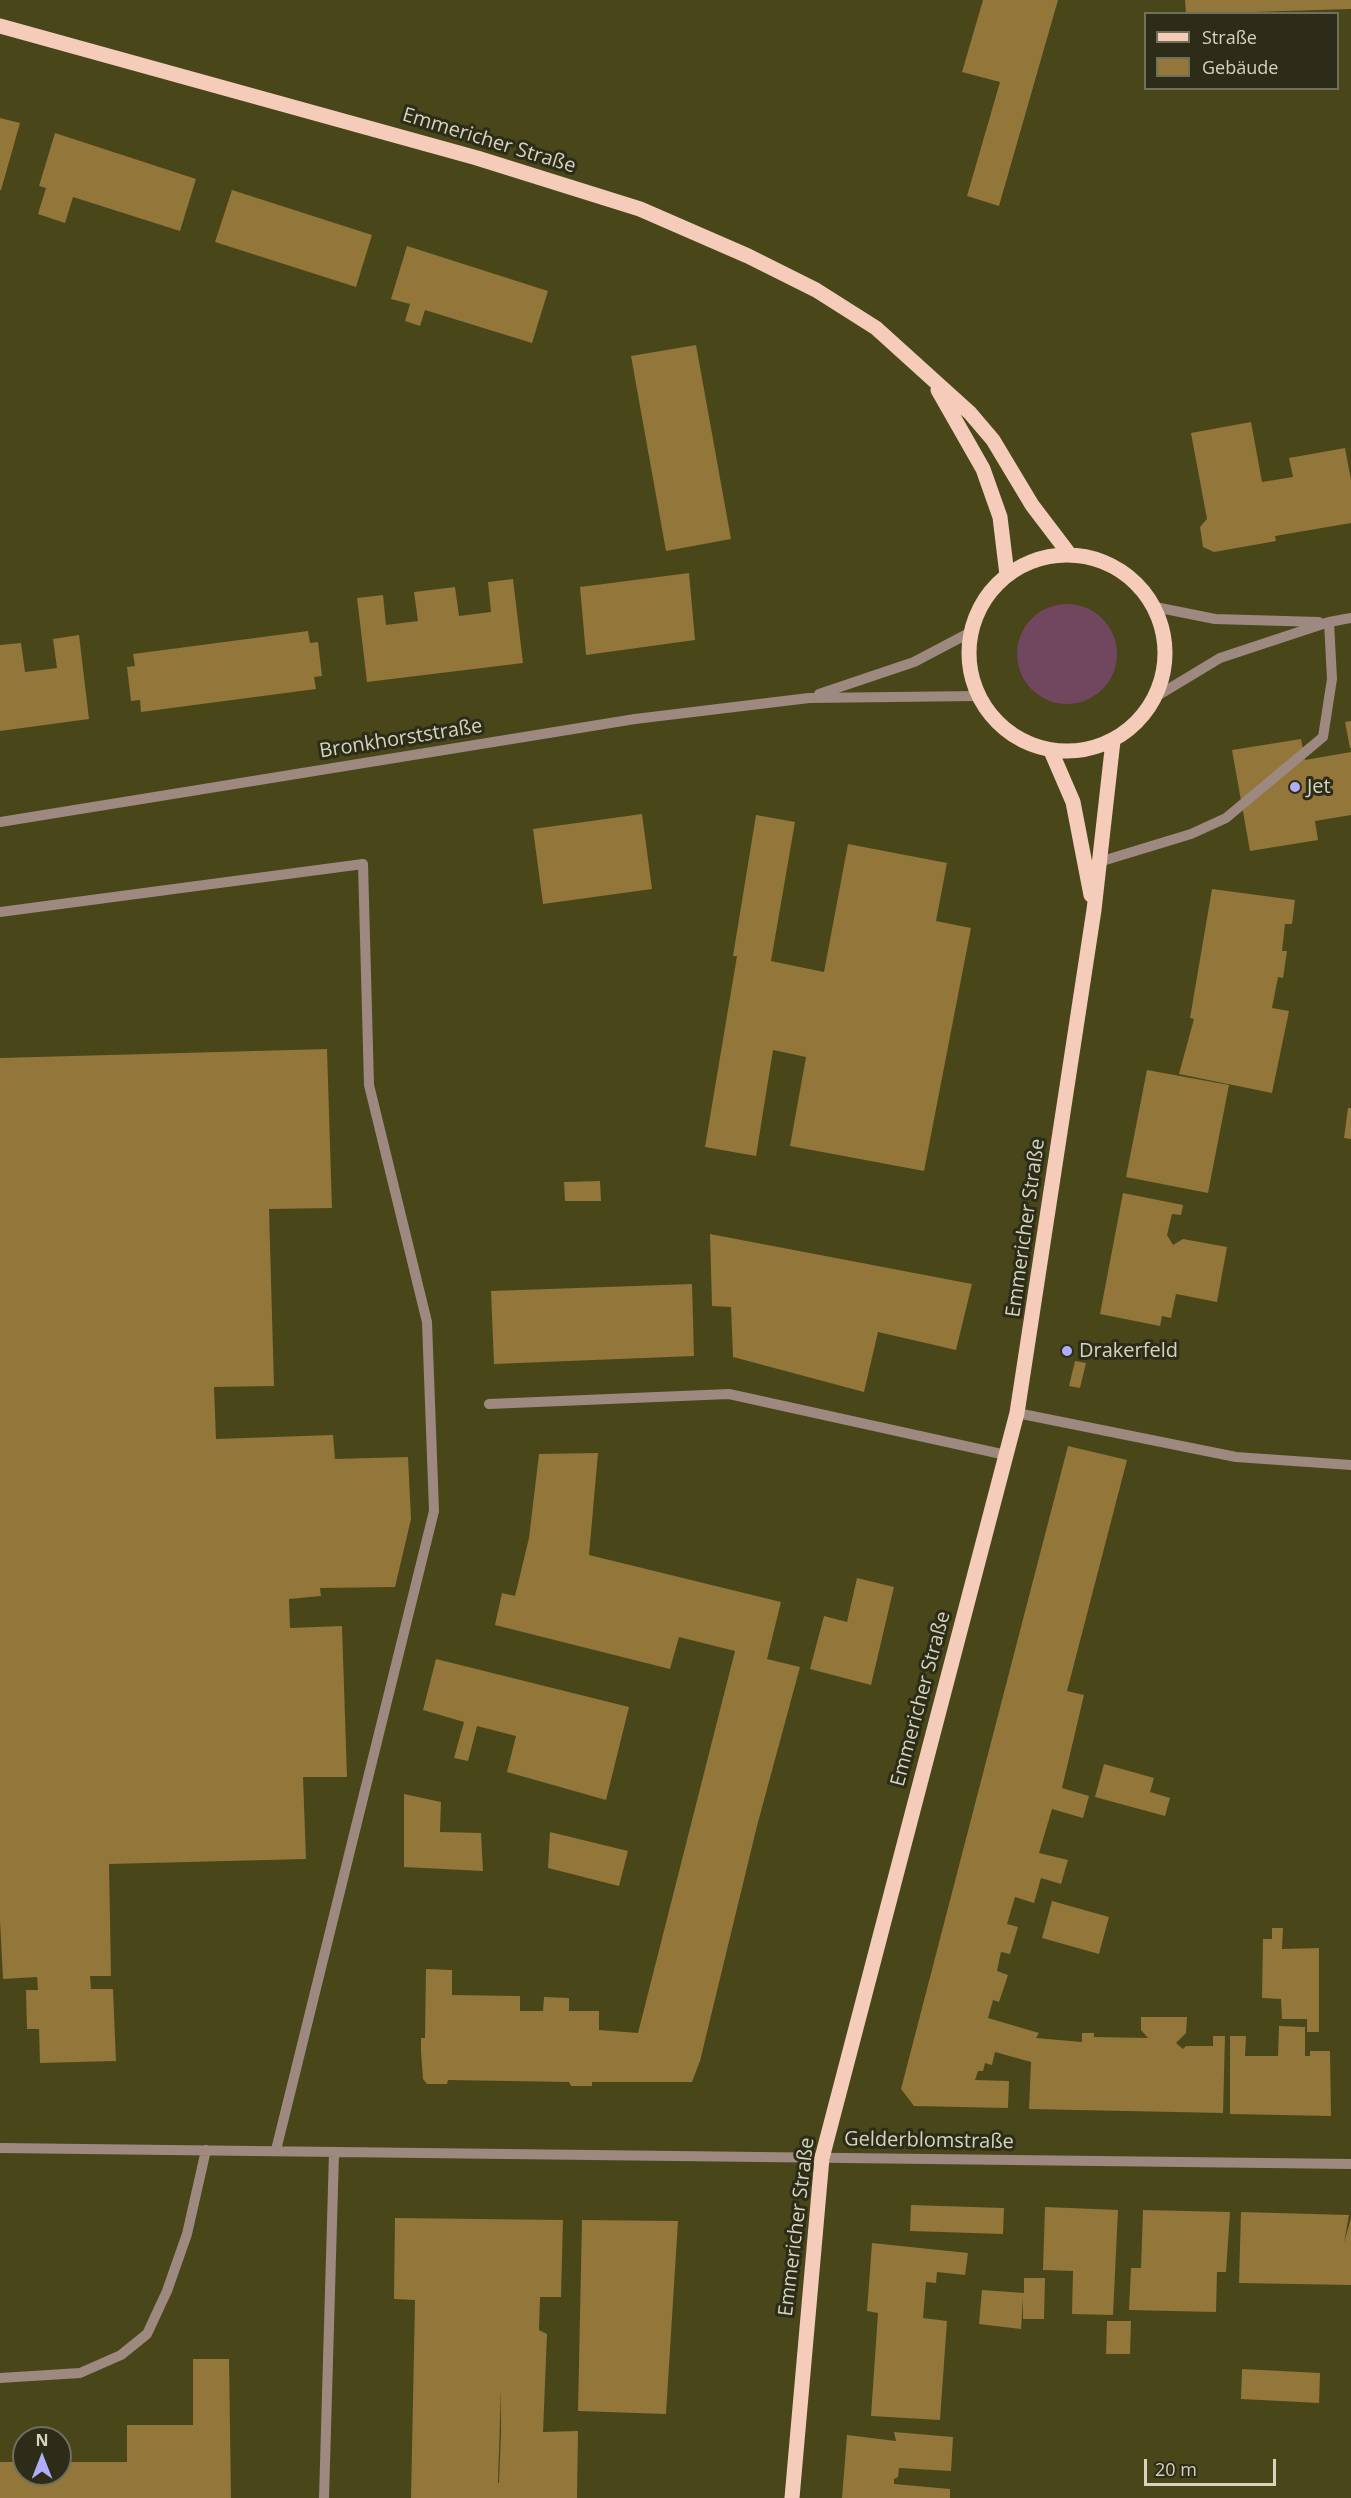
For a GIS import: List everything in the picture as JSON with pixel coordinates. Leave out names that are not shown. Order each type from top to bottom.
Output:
[{"type":"main road","name":"Emmericher Straße","points":[[0,26],[477,158],[640,209],[748,256],[816,290],[876,328],[970,413],[993,440],[1032,505],[1070,555]]},
{"type":"main road","name":"Emmericher Straße","points":[[930,377],[983,469],[1000,517],[1007,575]]},
{"type":"main road","points":[[1070,555],[1096,559],[1120,570],[1140,586],[1155,607],[1165,636],[1165,666],[1157,696],[1139,722],[1113,741],[1083,751],[1051,751],[1021,741],[1012,735],[996,722],[978,696],[969,665],[971,632],[984,601],[1007,575],[1036,560],[1070,555]]},
{"type":"main road","name":"Emmericher Straße","points":[[792,2498],[822,2158],[1017,1413],[1094,910],[1113,741]]},
{"type":"main road","name":"Emmericher Straße","points":[[1051,751],[1073,802],[1094,910]]},
{"type":"street","points":[[1155,607],[1215,619],[1329,622]]},
{"type":"street","points":[[1157,696],[1220,658],[1329,622],[1351,618]]},
{"type":"street","points":[[1100,862],[1191,834],[1226,818],[1323,737],[1332,679],[1329,622]]},
{"type":"street","name":"Bronkhorststraße","points":[[809,698],[914,662],[971,632]]},
{"type":"street","name":"Bronkhorststraße","points":[[0,822],[635,719],[809,698],[978,696]]},
{"type":"street","points":[[0,912],[363,864],[369,1085],[427,1322],[434,1511],[276,2150]]},
{"type":"street","points":[[489,1404],[729,1394],[1006,1455]]},
{"type":"street","points":[[1017,1413],[1236,1457],[1351,1465]]},
{"type":"street","name":"Gelderblomstraße","points":[[0,2148],[276,2150],[399,2155],[1351,2164]]},
{"type":"street","points":[[0,2378],[80,2373],[121,2355],[147,2334],[167,2291],[187,2234],[206,2150]]},
{"type":"street","points":[[324,2498],[334,2152]]},
{"type":"shaded area","points":[[1067,604],[1095,612],[1109,626],[1117,654],[1109,682],[1095,696],[1067,704],[1039,696],[1025,682],[1017,654],[1025,626],[1039,612]]},
{"type":"building","points":[[983,0],[1058,0],[999,206],[967,196],[1000,82],[962,72]]},
{"type":"building","points":[[1185,0],[1351,0],[1351,9],[1186,12]]},
{"type":"building","points":[[0,118],[20,123],[1,190],[0,190]]},
{"type":"building","points":[[55,133],[196,179],[180,231],[73,197],[65,223],[38,214],[46,188],[39,186]]},
{"type":"building","points":[[232,190],[372,235],[356,287],[215,242]]},
{"type":"building","points":[[407,246],[548,291],[532,343],[425,310],[420,326],[405,321],[410,304],[391,299]]},
{"type":"building","points":[[696,345],[731,539],[666,551],[631,356]]},
{"type":"building","points":[[1251,422],[1262,482],[1293,477],[1289,458],[1345,448],[1351,480],[1351,523],[1275,536],[1276,541],[1214,552],[1203,547],[1200,527],[1207,519],[1191,433]]},
{"type":"building","points":[[689,573],[695,640],[586,655],[580,587]]},
{"type":"building","points":[[513,579],[523,663],[367,682],[357,598],[383,595],[386,625],[418,621],[414,592],[455,587],[459,616],[491,612],[488,582]]},
{"type":"building","points":[[308,631],[310,643],[318,642],[322,676],[314,677],[316,689],[141,712],[140,700],[131,701],[127,667],[135,666],[133,654]]},
{"type":"building","points":[[79,635],[89,719],[0,731],[0,645],[21,643],[25,672],[57,668],[53,639]]},
{"type":"building","points":[[1351,721],[1351,748],[1350,748],[1345,722]]},
{"type":"building","name":"Jet","points":[[1301,739],[1305,760],[1351,752],[1351,815],[1315,821],[1318,840],[1250,851],[1232,750]]},
{"type":"building","points":[[642,814],[652,889],[543,904],[533,829]]},
{"type":"building","points":[[756,815],[795,822],[771,961],[824,972],[848,844],[947,863],[936,921],[971,928],[924,1171],[790,1146],[806,1057],[773,1050],[756,1156],[705,1147],[737,956],[733,956]]},
{"type":"building","points":[[1212,889],[1295,900],[1292,924],[1285,924],[1282,951],[1287,951],[1283,978],[1278,977],[1272,1008],[1289,1011],[1272,1093],[1179,1074],[1194,1019],[1190,1018]]},
{"type":"building","points":[[327,1049],[332,1208],[269,1209],[274,1386],[214,1387],[216,1439],[333,1435],[335,1459],[408,1457],[411,1519],[395,1587],[320,1588],[321,1596],[289,1599],[290,1628],[342,1626],[347,1777],[303,1777],[306,1859],[109,1864],[111,1976],[90,1976],[91,1989],[113,1989],[116,2061],[40,2063],[39,2029],[27,2029],[26,1990],[38,1990],[37,1977],[3,1979],[0,1921],[0,1058]]},
{"type":"building","points":[[1147,1070],[1229,1085],[1208,1193],[1126,1177]]},
{"type":"building","points":[[1348,1108],[1351,1108],[1351,1139],[1344,1138]]},
{"type":"building","points":[[600,1181],[601,1201],[565,1201],[564,1182]]},
{"type":"building","points":[[1123,1193],[1183,1205],[1181,1215],[1172,1214],[1167,1235],[1173,1245],[1183,1239],[1227,1247],[1217,1302],[1176,1294],[1171,1318],[1162,1316],[1160,1326],[1100,1314]]},
{"type":"building","points":[[710,1234],[972,1284],[956,1350],[878,1332],[864,1392],[733,1357],[731,1307],[712,1306]]},
{"type":"building","points":[[692,1284],[694,1356],[494,1364],[491,1291]]},
{"type":"building","points":[[1075,1361],[1086,1363],[1080,1388],[1069,1386]]},
{"type":"building","points":[[1068,1446],[1127,1460],[1067,1691],[1084,1695],[1062,1788],[1089,1796],[1083,1818],[1052,1809],[1039,1853],[1068,1860],[1061,1884],[1041,1878],[1034,1903],[1015,1897],[1007,1924],[1018,1927],[1010,1954],[1001,1952],[997,1971],[1008,1975],[999,2002],[993,2000],[988,2018],[1039,2033],[1036,2038],[1082,2042],[1082,2033],[1094,2033],[1094,2037],[1148,2038],[1141,2030],[1141,2017],[1187,2017],[1186,2033],[1176,2043],[1183,2049],[1186,2046],[1213,2046],[1213,2036],[1225,2036],[1223,2113],[1029,2109],[1031,2062],[995,2052],[992,2065],[985,2063],[983,2071],[978,2071],[975,2080],[1009,2081],[1008,2108],[914,2106],[901,2089]]},
{"type":"building","points":[[598,1453],[589,1555],[781,1602],[767,1659],[800,1667],[757,1826],[700,2061],[692,2082],[592,2082],[592,2086],[571,2086],[569,2082],[448,2080],[447,2084],[427,2084],[423,2079],[421,2052],[421,2038],[425,2038],[426,1969],[452,1970],[452,1995],[520,1996],[520,2011],[543,2011],[544,1997],[569,1998],[569,2011],[599,2011],[599,2030],[638,2033],[735,1651],[679,1637],[670,1669],[495,1625],[502,1593],[515,1596],[529,1538],[539,1454]]},
{"type":"building","points":[[857,1578],[894,1587],[871,1685],[810,1669],[824,1616],[847,1622]]},
{"type":"building","points":[[436,1659],[629,1707],[606,1800],[507,1772],[516,1736],[477,1726],[468,1761],[454,1758],[464,1722],[423,1710]]},
{"type":"building","points":[[1104,1764],[1154,1778],[1150,1792],[1170,1798],[1165,1816],[1095,1797]]},
{"type":"building","points":[[404,1794],[441,1802],[440,1832],[481,1833],[483,1871],[404,1867]]},
{"type":"building","points":[[550,1832],[628,1851],[619,1886],[548,1868]]},
{"type":"building","points":[[1052,1901],[1109,1917],[1099,1954],[1042,1938]]},
{"type":"building","points":[[1272,1928],[1283,1928],[1282,1949],[1319,1948],[1319,2032],[1307,2032],[1307,2019],[1282,2019],[1281,1999],[1262,1998],[1263,1939],[1272,1939]]},
{"type":"building","points":[[1279,2026],[1305,2027],[1305,2056],[1310,2056],[1310,2051],[1330,2051],[1331,2116],[1230,2114],[1230,2036],[1246,2036],[1245,2056],[1278,2056]]},
{"type":"building","points":[[911,2205],[1004,2208],[1003,2234],[910,2231]]},
{"type":"building","points":[[1045,2207],[1118,2210],[1113,2315],[1072,2314],[1073,2271],[1043,2270]]},
{"type":"building","points":[[1143,2210],[1230,2212],[1226,2272],[1217,2272],[1216,2312],[1129,2310],[1131,2268],[1141,2268]]},
{"type":"building","points":[[1241,2212],[1349,2215],[1344,2243],[1351,2218],[1351,2285],[1239,2283]]},
{"type":"building","points":[[395,2218],[563,2220],[561,2297],[540,2297],[539,2330],[547,2334],[543,2432],[578,2431],[577,2498],[411,2498],[415,2300],[394,2299]],"holes":[[[501,2390],[499,2483],[498,2483]]]},
{"type":"building","points":[[582,2220],[678,2221],[666,2414],[578,2411]]},
{"type":"building","points":[[872,2243],[968,2253],[965,2275],[937,2272],[936,2283],[926,2282],[923,2318],[947,2321],[940,2420],[871,2416],[878,2313],[867,2311]]},
{"type":"building","points":[[1024,2278],[1045,2278],[1044,2319],[1023,2319],[1023,2298],[1021,2329],[979,2324],[982,2290],[1024,2293]]},
{"type":"building","points":[[1107,2321],[1131,2321],[1130,2354],[1106,2354]]},
{"type":"building","points":[[193,2359],[229,2359],[231,2498],[0,2498],[0,2462],[12,2462],[12,2486],[72,2486],[72,2462],[127,2462],[127,2425],[193,2425]]},
{"type":"building","points":[[1242,2369],[1320,2373],[1319,2403],[1241,2399]]},
{"type":"building","points":[[894,2432],[953,2437],[951,2471],[899,2468],[898,2477],[894,2479],[894,2484],[950,2489],[950,2498],[842,2498],[847,2435],[896,2441]]},
{"type":"place","name":"Jet","points":[[1295,787]]},
{"type":"place","name":"Drakerfeld","points":[[1067,1351]]}]
